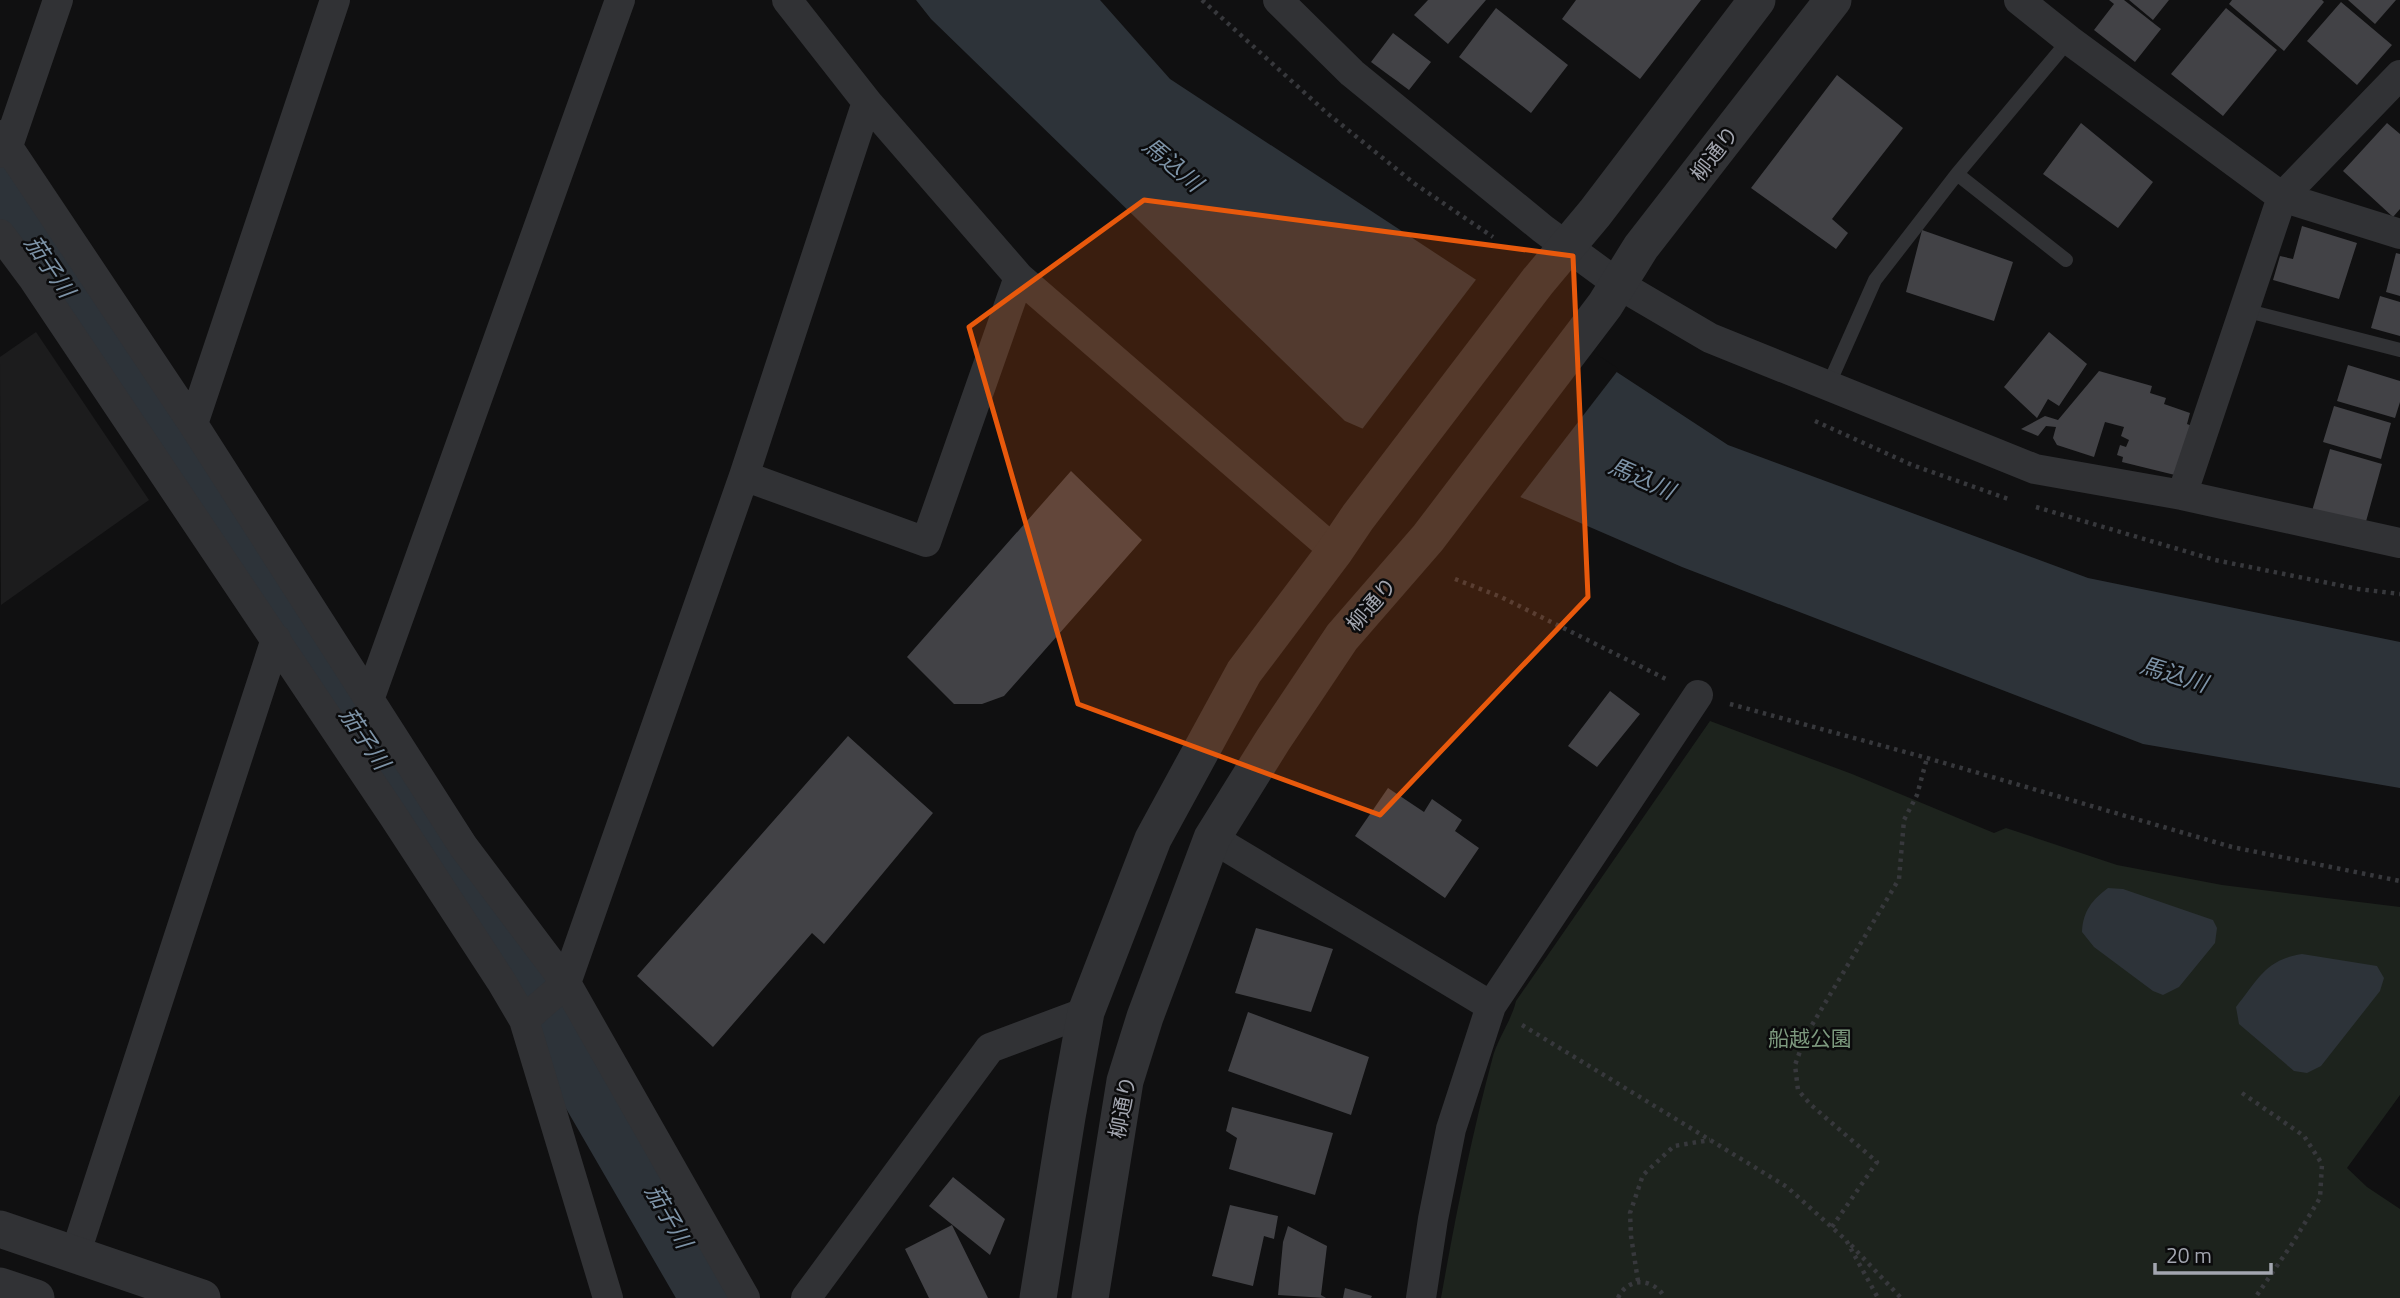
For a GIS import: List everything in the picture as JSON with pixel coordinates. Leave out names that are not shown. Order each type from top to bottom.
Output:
[{"type":"street","points":[[58,0],[3,145],[192,424],[464,846],[566,984],[745,1298]]},
{"type":"street","points":[[192,424],[335,0]]},
{"type":"street","points":[[369,700],[620,0]]},
{"type":"street","points":[[787,0],[867,102],[1019,277],[1335,551]]},
{"type":"street","points":[[1278,0],[1352,74],[1566,246],[1611,295],[1710,338],[2035,469],[2182,495],[2400,543]]},
{"type":"street","points":[[1038,1298],[1086,1012],[1153,839],[1244,672],[1335,551],[1357,517],[1538,281],[1595,213],[1757,0]]},
{"type":"street","name":"柳通り","points":[[1090,1298],[1125,1081],[1145,1017],[1212,838],[1342,637],[1428,538],[1611,295],[1641,247],[1833,0]]},
{"type":"street","points":[[2019,0],[2282,197],[2400,234]]},
{"type":"street","points":[[2182,495],[2282,197],[2400,75]]},
{"type":"street","points":[[524,1020],[566,984],[744,477],[867,102]]},
{"type":"street","points":[[0,233],[276,639],[524,1020],[608,1298]]},
{"type":"street","points":[[744,477],[926,542],[1019,277]]},
{"type":"street","points":[[75,1255],[276,639]]},
{"type":"street","points":[[1421,1298],[1451,1129],[1491,1006],[1698,695]]},
{"type":"street","points":[[1212,838],[1491,1006]]},
{"type":"street","points":[[806,1298],[990,1048],[1086,1012]]},
{"type":"street","points":[[0,1229],[202,1298]]},
{"type":"street","points":[[0,1286],[36,1298]]},
{"type":"lane","points":[[1828,386],[1875,280],[2069,40]]},
{"type":"lane","points":[[1958,174],[2066,260]]},
{"type":"lane","points":[[2244,310],[2400,350]]},
{"type":"path","points":[[1202,0],[1336,121],[1415,184],[1496,239]]},
{"type":"path","points":[[1455,579],[1501,597],[1698,695],[1927,758],[2232,847],[2400,881]]},
{"type":"path","points":[[1832,1227],[1877,1162],[1811,1105],[1798,1090],[1795,1065],[1806,1035],[1899,879],[1905,820],[1917,795],[1927,758]]},
{"type":"path","points":[[1491,1006],[1787,1187],[1846,1240],[1901,1298]]},
{"type":"path","points":[[2242,1093],[2304,1136],[2322,1164],[2320,1198],[2255,1298]]},
{"type":"path","points":[[1638,1281],[1630,1213],[1643,1175],[1674,1146],[1711,1140]]},
{"type":"path","points":[[1846,1240],[1878,1298]]},
{"type":"path","points":[[1618,1298],[1626,1287],[1638,1281],[1651,1283],[1665,1298]]},
{"type":"highlighted area","points":[[1144,200],[1573,256],[1588,597],[1380,815],[1078,704],[969,327]]},
{"type":"shaded area","points":[[36,332],[149,500],[1,605],[0,357]]},
{"type":"green space","name":"船越公園","points":[[1710,721],[1852,774],[1994,833],[2006,828],[2117,865],[2222,885],[2400,907],[2400,1095],[2347,1168],[2367,1187],[2400,1209],[2400,1298],[1441,1298],[1484,1089],[1494,1052],[1516,1001]]},
{"type":"water","name":"馬込川","points":[[916,0],[1100,0],[1170,79],[1728,445],[2088,578],[2400,642],[2400,788],[2143,744],[1682,567],[1345,421],[931,19]]},
{"type":"water","points":[[2108,888],[2123,889],[2213,920],[2217,928],[2215,943],[2179,987],[2163,995],[2153,991],[2094,947],[2082,932],[2089,907]]},
{"type":"water","points":[[2302,954],[2377,966],[2384,978],[2380,991],[2321,1066],[2307,1073],[2294,1071],[2239,1024],[2236,1007],[2271,966]]},
{"type":"pier","points":[[1478,277],[1619,369],[1518,500],[1360,432]]},
{"type":"building","points":[[1428,0],[1486,0],[1448,44],[1414,15]]},
{"type":"building","points":[[1576,0],[1701,0],[1640,79],[1562,19]]},
{"type":"building","points":[[2109,0],[2124,0],[2161,29],[2135,62],[2094,30],[2114,4]]},
{"type":"building","points":[[2129,0],[2169,0],[2153,20]]},
{"type":"building","points":[[2232,0],[2324,2],[2284,51],[2229,4]]},
{"type":"building","points":[[2348,0],[2396,0],[2375,24]]},
{"type":"building","points":[[2341,2],[2392,45],[2357,85],[2307,41]]},
{"type":"building","points":[[1496,8],[1568,65],[1531,113],[1459,57]]},
{"type":"building","points":[[2226,8],[2277,50],[2223,116],[2171,74]]},
{"type":"building","points":[[1393,33],[1431,62],[1409,90],[1371,62]]},
{"type":"building","points":[[1837,75],[1903,128],[1832,219],[1848,233],[1836,249],[1751,188]]},
{"type":"building","points":[[2081,123],[2153,182],[2118,228],[2043,174]]},
{"type":"building","points":[[2387,123],[2400,134],[2400,209],[2393,217],[2343,171]]},
{"type":"building","points":[[2302,226],[2357,243],[2339,299],[2273,280],[2280,256],[2293,259]]},
{"type":"building","points":[[1922,230],[2013,262],[1994,321],[1906,292]]},
{"type":"building","points":[[2396,253],[2400,254],[2400,296],[2386,292]]},
{"type":"building","points":[[2380,296],[2400,302],[2400,336],[2371,328]]},
{"type":"building","points":[[2049,332],[2087,364],[2059,406],[2048,399],[2037,418],[2004,387]]},
{"type":"building","points":[[2348,365],[2400,381],[2400,402],[2395,418],[2337,401]]},
{"type":"building","points":[[2099,371],[2152,386],[2150,393],[2166,398],[2164,404],[2190,413],[2187,424],[2195,427],[2179,476],[2122,462],[2123,457],[2117,455],[2120,445],[2126,447],[2129,440],[2121,436],[2124,427],[2105,422],[2094,457],[2057,445],[2053,438],[2056,427],[2046,426],[2038,436],[2021,429],[2045,416],[2058,420]]},
{"type":"building","points":[[2334,406],[2391,423],[2381,459],[2323,442]]},
{"type":"building","points":[[2330,449],[2382,464],[2365,525],[2312,511]]},
{"type":"building","points":[[1071,471],[1142,540],[1004,696],[982,704],[954,704],[907,657]]},
{"type":"building","points":[[1610,691],[1640,714],[1597,767],[1568,746]]},
{"type":"building","points":[[848,736],[933,813],[824,944],[812,933],[713,1047],[637,976]]},
{"type":"building","points":[[1388,788],[1424,812],[1432,799],[1462,820],[1455,831],[1479,848],[1445,898],[1355,836]]},
{"type":"building","points":[[1256,928],[1333,949],[1311,1012],[1235,993]]},
{"type":"building","points":[[1248,1012],[1369,1057],[1351,1115],[1228,1071]]},
{"type":"building","points":[[1232,1107],[1333,1133],[1315,1195],[1229,1169],[1237,1138],[1226,1131]]},
{"type":"building","points":[[953,1177],[1005,1219],[990,1255],[929,1206]]},
{"type":"building","points":[[1230,1205],[1278,1216],[1274,1239],[1264,1236],[1253,1286],[1212,1276]]},
{"type":"building","points":[[952,1225],[988,1298],[929,1298],[905,1249]]},
{"type":"building","points":[[1288,1226],[1327,1246],[1321,1295],[1326,1298],[1278,1295],[1283,1242]]},
{"type":"building","points":[[1345,1288],[1372,1296],[1343,1298]]},
{"type":"waterway","name":"茄子川","points":[[0,191],[237,541],[565,1037],[714,1294]]}]
